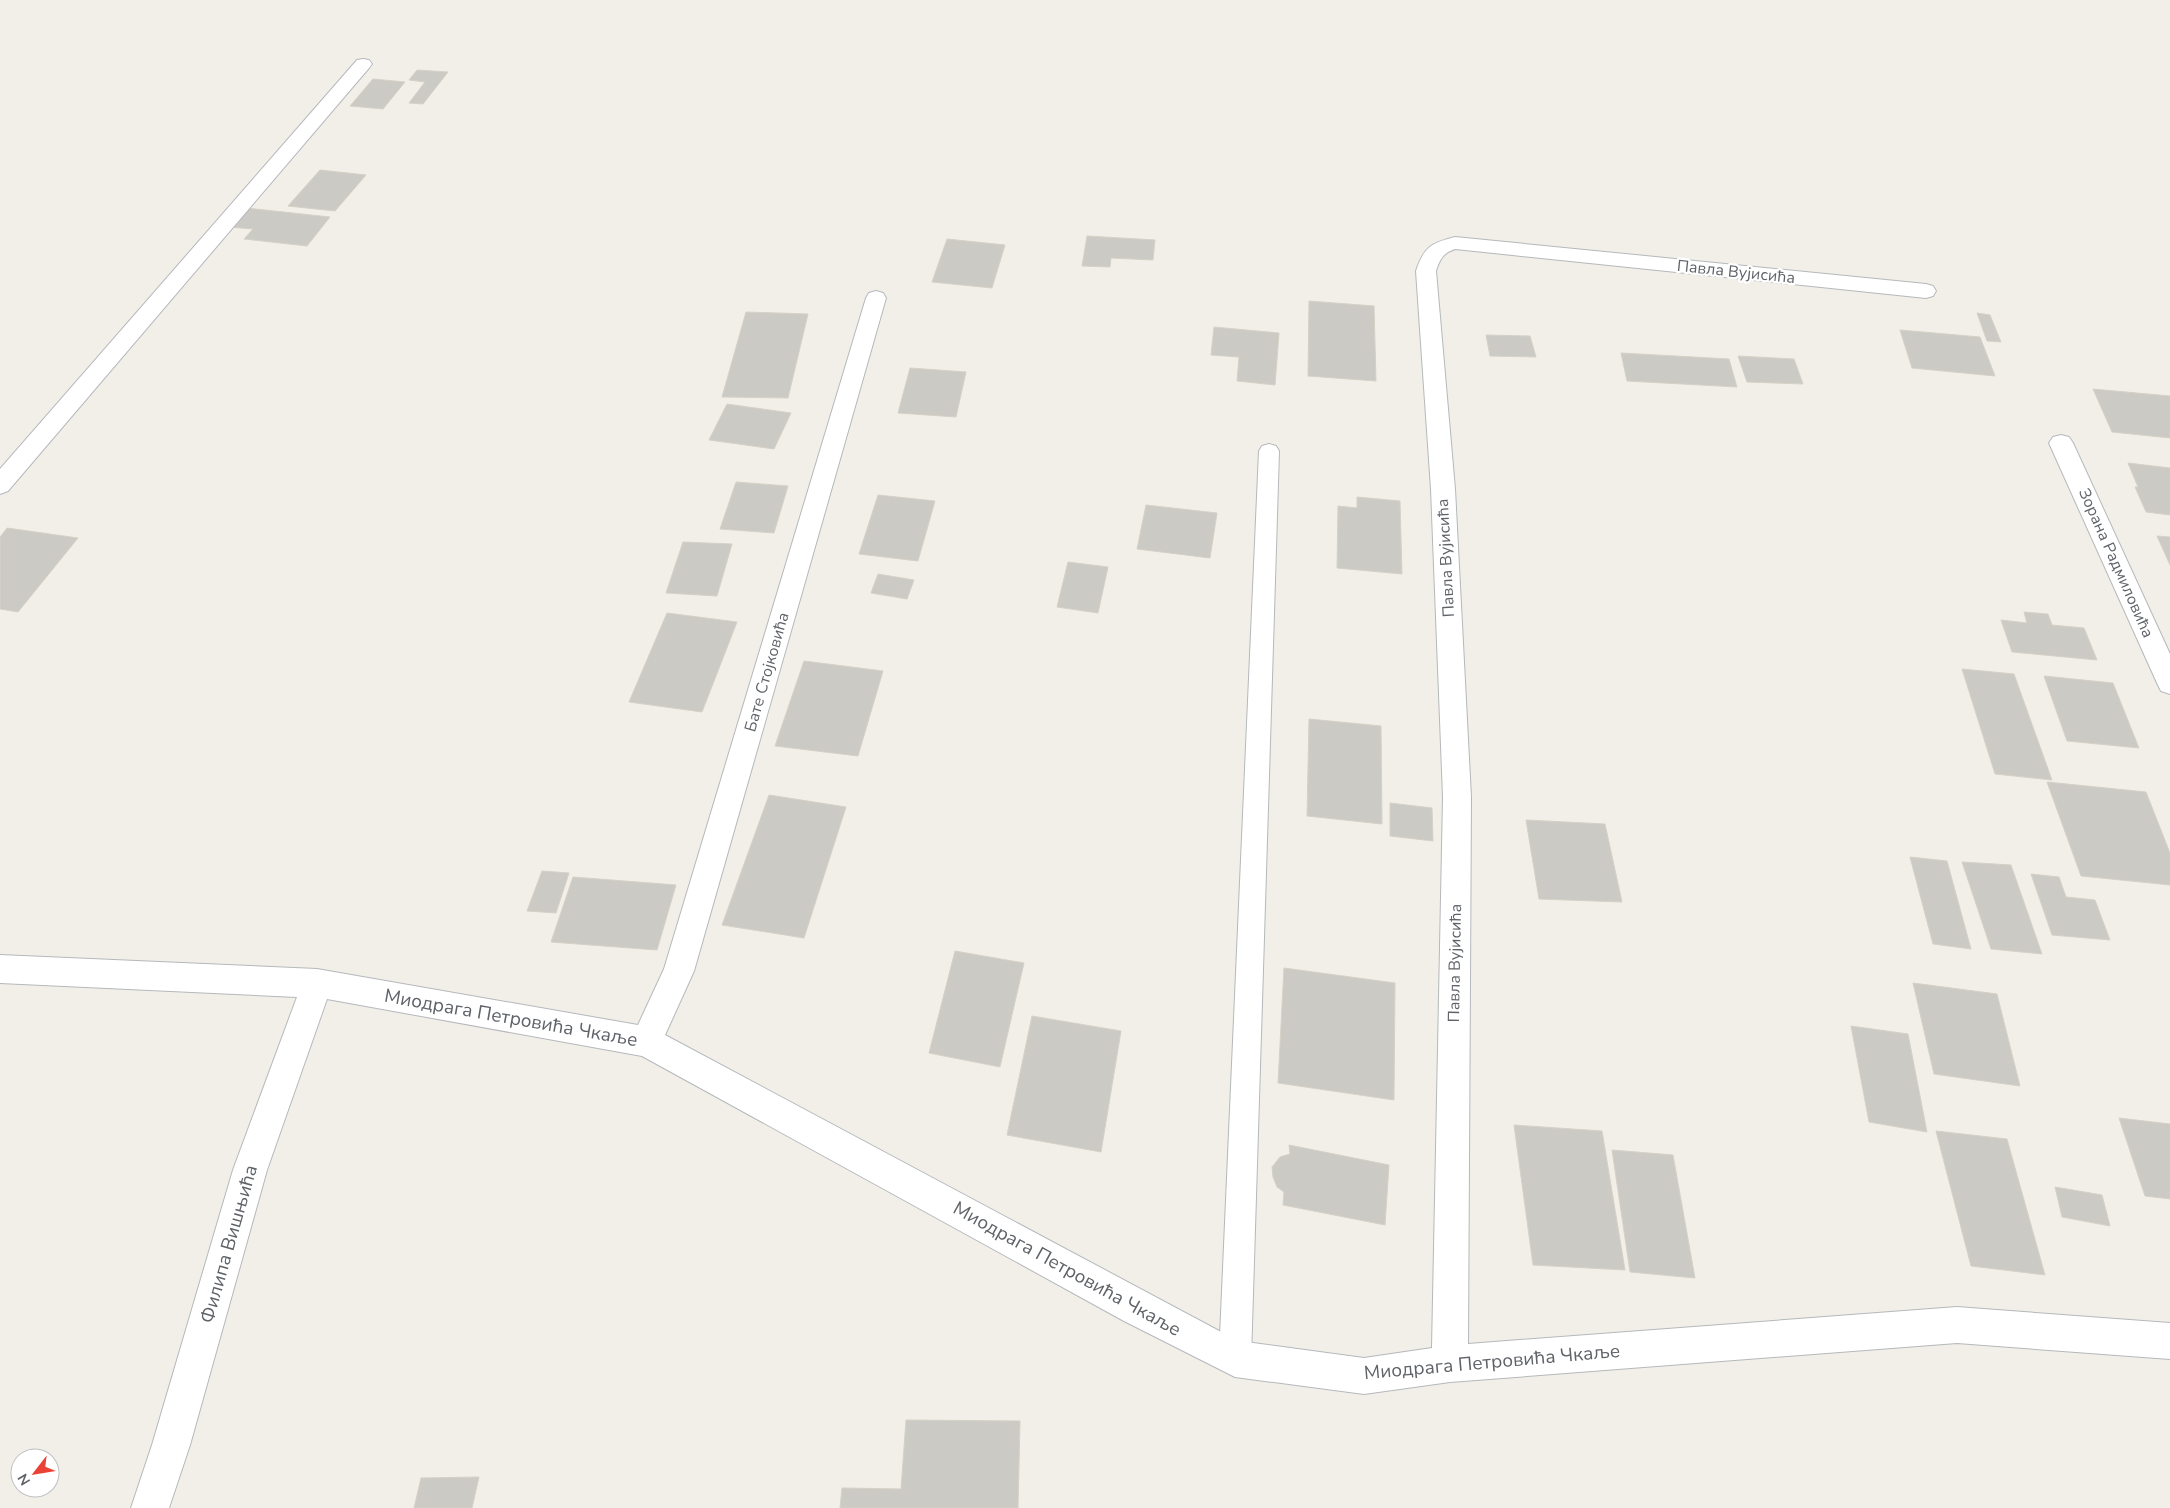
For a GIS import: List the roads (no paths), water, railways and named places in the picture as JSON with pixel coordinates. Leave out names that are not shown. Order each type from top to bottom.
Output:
[{"type":"street","points":[[0,485],[363,64]]},
{"type":"street","name":"Павла Вујисића","points":[[1450,1364],[1457,797],[1443,489],[1426,271],[1431,256],[1439,246],[1456,243],[1926,291]]},
{"type":"street","name":"Бате Стојковића","points":[[646,1042],[679,971],[876,298]]},
{"type":"street","name":"Зорана Радмиловића","points":[[2061,442],[2170,683]]},
{"type":"street","name":"Миодрага Петровића Чкаље","points":[[0,968],[318,983],[646,1042],[875,1164],[1137,1308],[1235,1359],[1364,1376],[1450,1364],[1956,1325],[2170,1341]]},
{"type":"street","name":"Филипа Вишњића","points":[[150,1508],[171,1445],[250,1170],[318,983]]},
{"type":"lane","points":[[1235,1359],[1269,451]]}]
